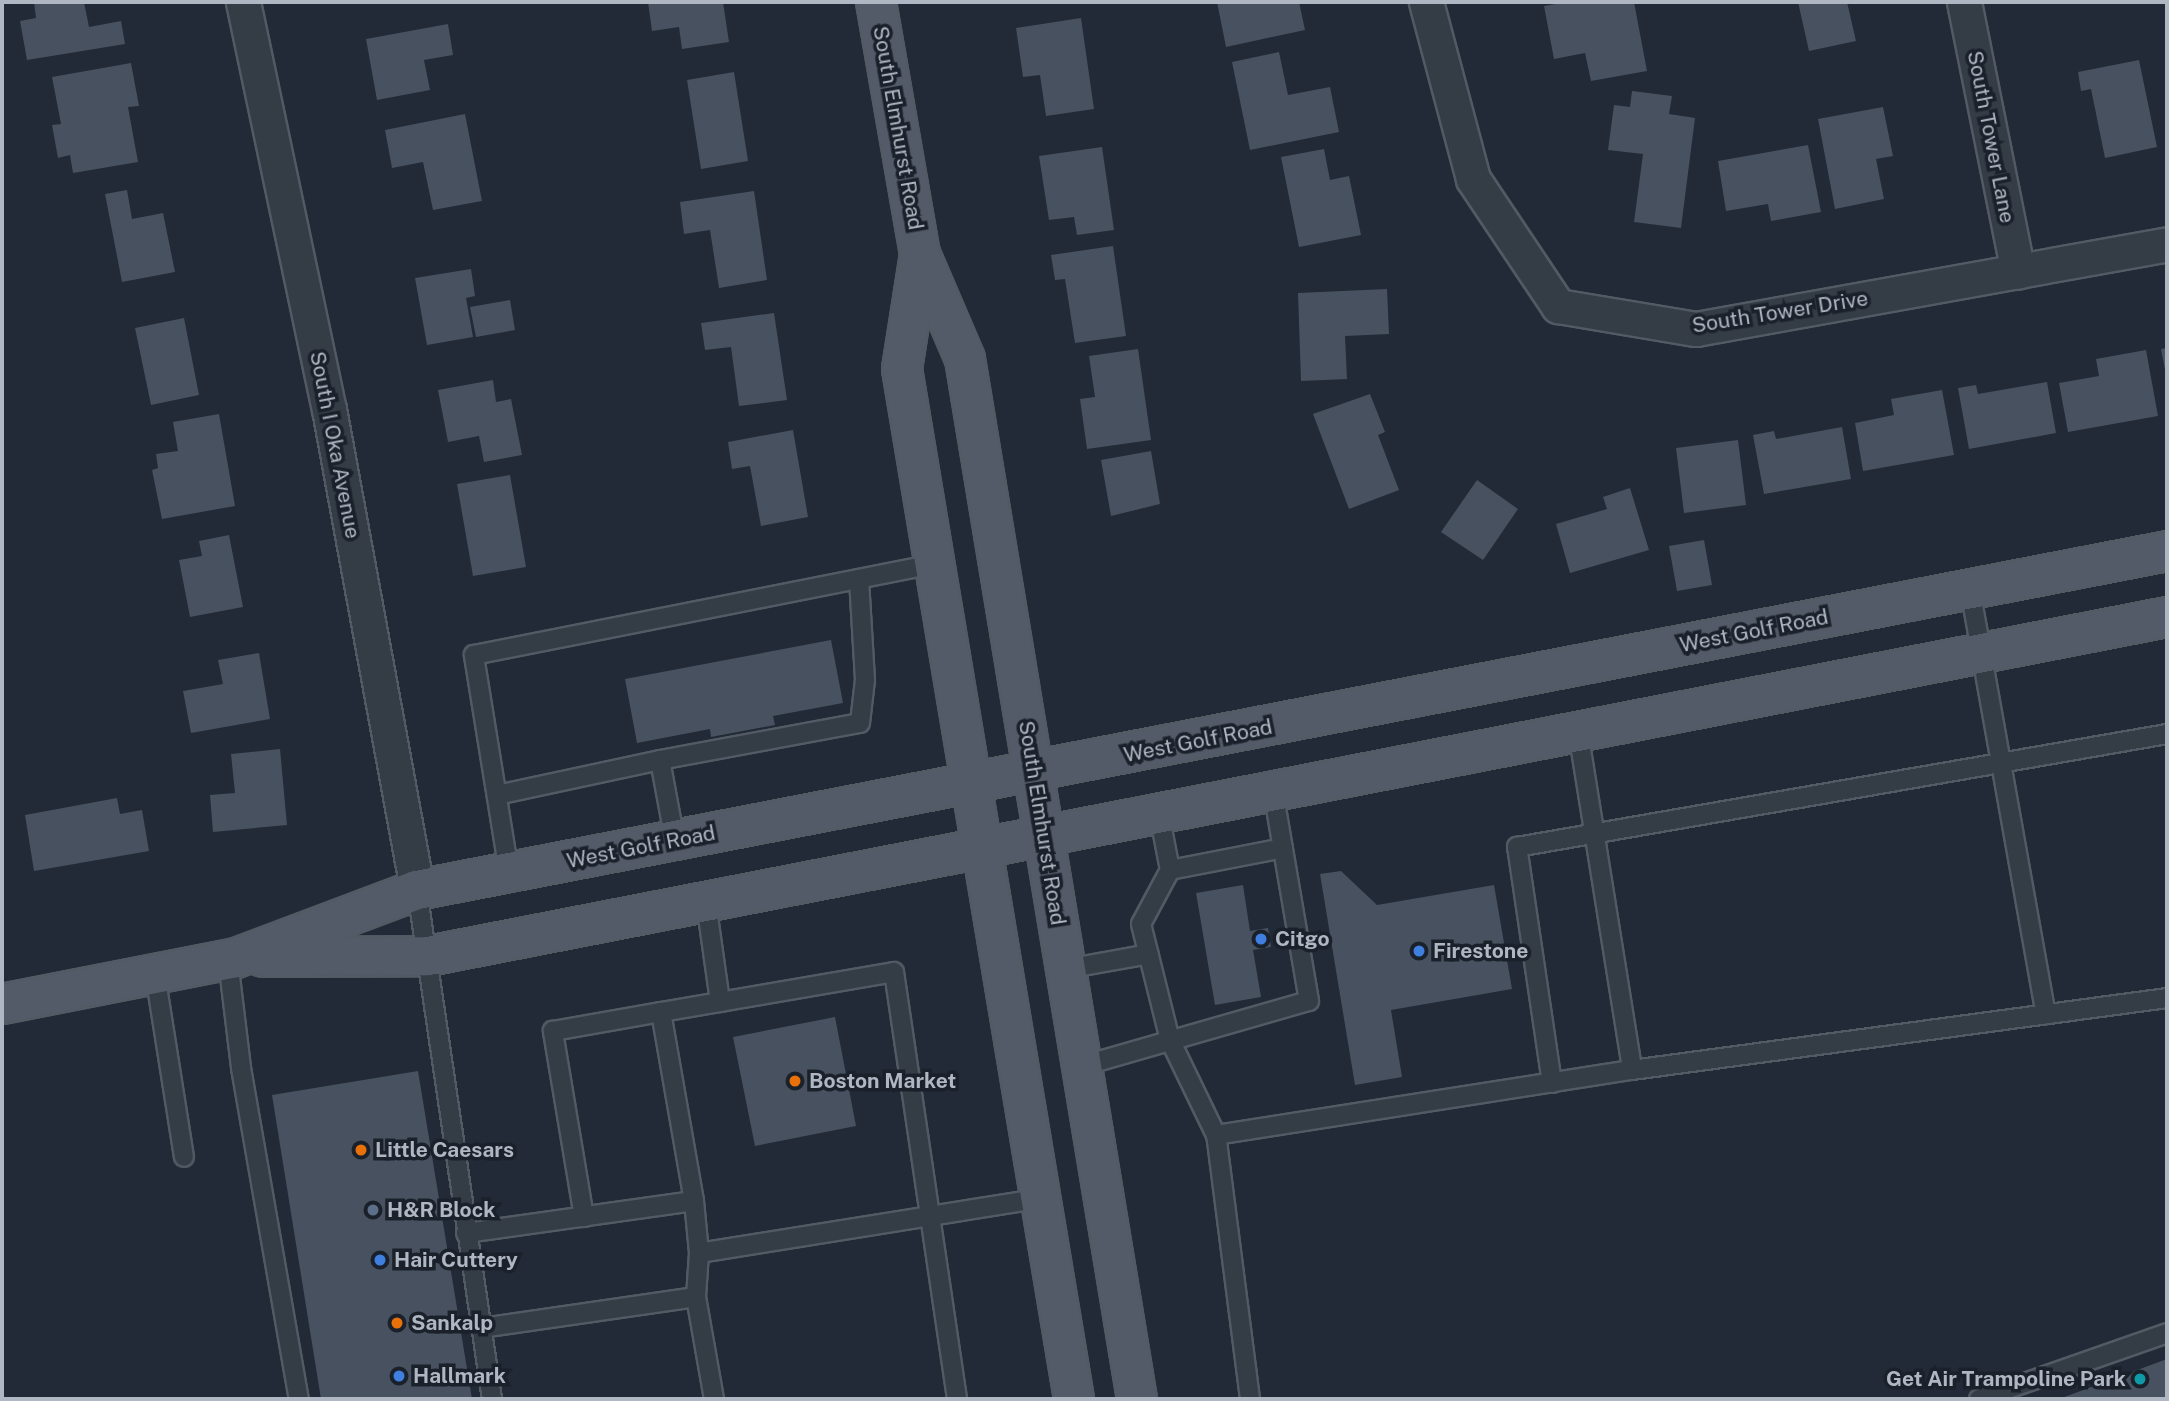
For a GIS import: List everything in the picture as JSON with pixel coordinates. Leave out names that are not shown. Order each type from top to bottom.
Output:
[{"type":"main road","name":"South Elmhurst Road","points":[[876,2],[920,254],[965,359],[1137,1399]]},
{"type":"main road","name":"South Elmhurst Road","points":[[920,254],[902,369],[1074,1399]]},
{"type":"main road","name":"West Golf Road","points":[[2,1004],[232,959],[417,890],[1034,773],[2167,551]]},
{"type":"main road","name":"West Golf Road","points":[[232,959],[428,956],[2167,617]]},
{"type":"street","name":"South I Oka Avenue","points":[[243,2],[329,409],[417,890]]},
{"type":"street","name":"South Tower Drive","points":[[1426,2],[1473,179],[1558,306],[1696,329],[2167,244]]},
{"type":"street","name":"South Tower Lane","points":[[1964,2],[2018,272]]},
{"type":"lane","points":[[509,872],[474,655],[935,564]]},
{"type":"lane","points":[[497,795],[660,760],[860,723],[865,680],[859,579]]},
{"type":"lane","points":[[1970,589],[2046,1014]]},
{"type":"lane","points":[[1578,731],[1632,1070]]},
{"type":"lane","points":[[1552,1083],[1517,847],[2167,734]]},
{"type":"lane","points":[[660,760],[675,841]]},
{"type":"lane","points":[[1082,1066],[1309,1000],[1273,790]]},
{"type":"lane","points":[[1159,813],[1170,870],[1141,924],[1170,1040],[1216,1135],[1250,1399]]},
{"type":"lane","points":[[1170,870],[1283,848]]},
{"type":"lane","points":[[417,890],[492,1399]]},
{"type":"lane","points":[[706,902],[720,1002]]},
{"type":"lane","points":[[1066,969],[1149,954]]},
{"type":"lane","points":[[232,959],[241,1068],[299,1399]]},
{"type":"lane","points":[[584,1217],[553,1031],[894,972],[957,1399]]},
{"type":"lane","points":[[155,974],[184,1157]]},
{"type":"lane","points":[[1216,1135],[1632,1070],[2167,998]]},
{"type":"lane","points":[[661,1013],[694,1201],[699,1253],[696,1297],[714,1399]]},
{"type":"lane","points":[[699,1253],[1041,1198]]},
{"type":"lane","points":[[466,1233],[694,1201]]},
{"type":"lane","points":[[481,1328],[696,1297]]},
{"type":"lane","points":[[1979,1399],[2167,1333]]},
{"type":"building","points":[[34,2],[84,2],[89,27],[121,21],[125,44],[27,60],[20,21],[36,18]]},
{"type":"building","points":[[648,2],[723,2],[729,42],[682,49],[679,27],[652,31]]},
{"type":"building","points":[[1217,2],[1299,2],[1305,30],[1226,47]]},
{"type":"building","points":[[1567,2],[1634,2],[1647,71],[1591,81],[1585,53],[1554,59],[1544,6]]},
{"type":"building","points":[[1798,2],[1847,2],[1856,41],[1809,51]]},
{"type":"building","points":[[1081,18],[1094,109],[1046,116],[1040,75],[1023,77],[1016,28]]},
{"type":"building","points":[[448,24],[453,55],[424,60],[430,90],[377,100],[366,39]]},
{"type":"building","points":[[1279,52],[1288,95],[1330,87],[1339,132],[1250,150],[1232,62]]},
{"type":"building","points":[[2139,60],[2157,147],[2105,158],[2091,89],[2081,91],[2078,72]]},
{"type":"building","points":[[131,63],[139,106],[128,107],[138,162],[73,173],[70,155],[58,158],[52,125],[61,124],[52,77]]},
{"type":"building","points":[[734,72],[748,161],[701,169],[687,80]]},
{"type":"building","points":[[1632,91],[1672,96],[1669,114],[1695,118],[1681,228],[1634,222],[1643,154],[1608,150],[1614,105],[1630,107]]},
{"type":"building","points":[[1883,107],[1893,156],[1876,159],[1884,199],[1835,209],[1818,119]]},
{"type":"building","points":[[465,114],[482,201],[433,210],[423,162],[392,168],[385,130]]},
{"type":"building","points":[[1808,145],[1821,212],[1771,221],[1768,204],[1726,211],[1718,161]]},
{"type":"building","points":[[1102,147],[1114,230],[1077,235],[1074,217],[1049,220],[1039,156]]},
{"type":"building","points":[[1324,149],[1330,180],[1349,176],[1361,235],[1299,247],[1281,157]]},
{"type":"building","points":[[127,190],[132,219],[163,213],[175,272],[122,282],[105,194]]},
{"type":"building","points":[[754,191],[767,280],[719,288],[710,230],[684,234],[680,202]]},
{"type":"building","points":[[1113,246],[1126,336],[1075,343],[1065,279],[1055,280],[1051,255]]},
{"type":"building","points":[[471,269],[475,296],[466,298],[473,337],[427,345],[415,278]]},
{"type":"building","points":[[1387,289],[1389,334],[1345,336],[1347,379],[1301,381],[1298,293]]},
{"type":"building","points":[[510,300],[515,330],[476,337],[470,307]]},
{"type":"building","points":[[774,313],[787,400],[739,406],[731,347],[705,350],[701,323]]},
{"type":"building","points":[[184,318],[199,395],[151,405],[135,328]]},
{"type":"building","points":[[2167,348],[2167,375],[2166,375],[2161,349]]},
{"type":"building","points":[[1138,349],[1151,440],[1087,449],[1080,399],[1095,397],[1089,356]]},
{"type":"building","points":[[2146,350],[2158,416],[2068,432],[2059,383],[2099,376],[2096,359]]},
{"type":"building","points":[[493,380],[496,402],[511,399],[522,455],[484,462],[479,436],[448,442],[438,390]]},
{"type":"building","points":[[2047,382],[2056,433],[1969,449],[1958,388],[1976,385],[1978,394]]},
{"type":"building","points":[[1942,390],[1954,455],[1863,471],[1855,423],[1894,415],[1891,399]]},
{"type":"building","points":[[1370,394],[1385,432],[1378,435],[1399,490],[1349,509],[1313,414]]},
{"type":"building","points":[[219,414],[235,506],[162,519],[152,470],[158,468],[156,454],[178,451],[173,422]]},
{"type":"building","points":[[1842,427],[1851,479],[1764,494],[1753,435],[1774,431],[1776,439]]},
{"type":"building","points":[[793,430],[808,517],[761,526],[750,466],[732,469],[728,442]]},
{"type":"building","points":[[1738,440],[1746,505],[1684,513],[1676,448]]},
{"type":"building","points":[[1151,451],[1160,504],[1111,516],[1101,460]]},
{"type":"building","points":[[510,475],[526,567],[473,576],[457,484]]},
{"type":"building","points":[[1477,480],[1518,509],[1483,560],[1441,532]]},
{"type":"building","points":[[1630,488],[1649,550],[1570,573],[1556,524],[1607,509],[1603,497]]},
{"type":"building","points":[[229,535],[243,607],[190,617],[179,560],[202,556],[199,541]]},
{"type":"building","points":[[1704,540],[1712,585],[1677,591],[1669,546]]},
{"type":"building","points":[[831,640],[843,703],[773,716],[775,725],[711,737],[710,729],[637,743],[625,679]]},
{"type":"building","points":[[259,653],[270,719],[191,733],[183,691],[223,684],[218,660]]},
{"type":"building","points":[[280,749],[287,825],[213,832],[210,795],[235,793],[231,754]]},
{"type":"building","points":[[117,798],[120,814],[142,810],[149,851],[34,871],[25,815]]},
{"type":"building","name":"Firestone","points":[[1341,871],[1377,905],[1494,885],[1512,989],[1391,1010],[1402,1077],[1355,1085],[1320,874]]},
{"type":"building","name":"Citgo","points":[[1243,885],[1250,931],[1268,928],[1271,947],[1253,950],[1261,997],[1215,1005],[1196,893]]},
{"type":"building","name":"Boston Market","points":[[835,1017],[856,1126],[755,1146],[733,1037]]},
{"type":"building","points":[[418,1071],[472,1399],[321,1399],[272,1095]]},
{"type":"building","name":"Get Air Trampoline Park","points":[[2167,1359],[2167,1399],[2059,1399]]},
{"type":"place","name":"Citgo","points":[[1261,939]]},
{"type":"place","name":"Firestone","points":[[1419,951]]},
{"type":"place","name":"Boston Market","points":[[795,1081]]},
{"type":"place","name":"Little Caesars","points":[[361,1150]]},
{"type":"place","name":"H&R Block","points":[[373,1210]]},
{"type":"place","name":"Hair Cuttery","points":[[380,1260]]},
{"type":"place","name":"Sankalp","points":[[397,1323]]},
{"type":"place","name":"Hallmark","points":[[399,1376]]},
{"type":"place","name":"Get Air Trampoline Park","points":[[2140,1379]]}]
